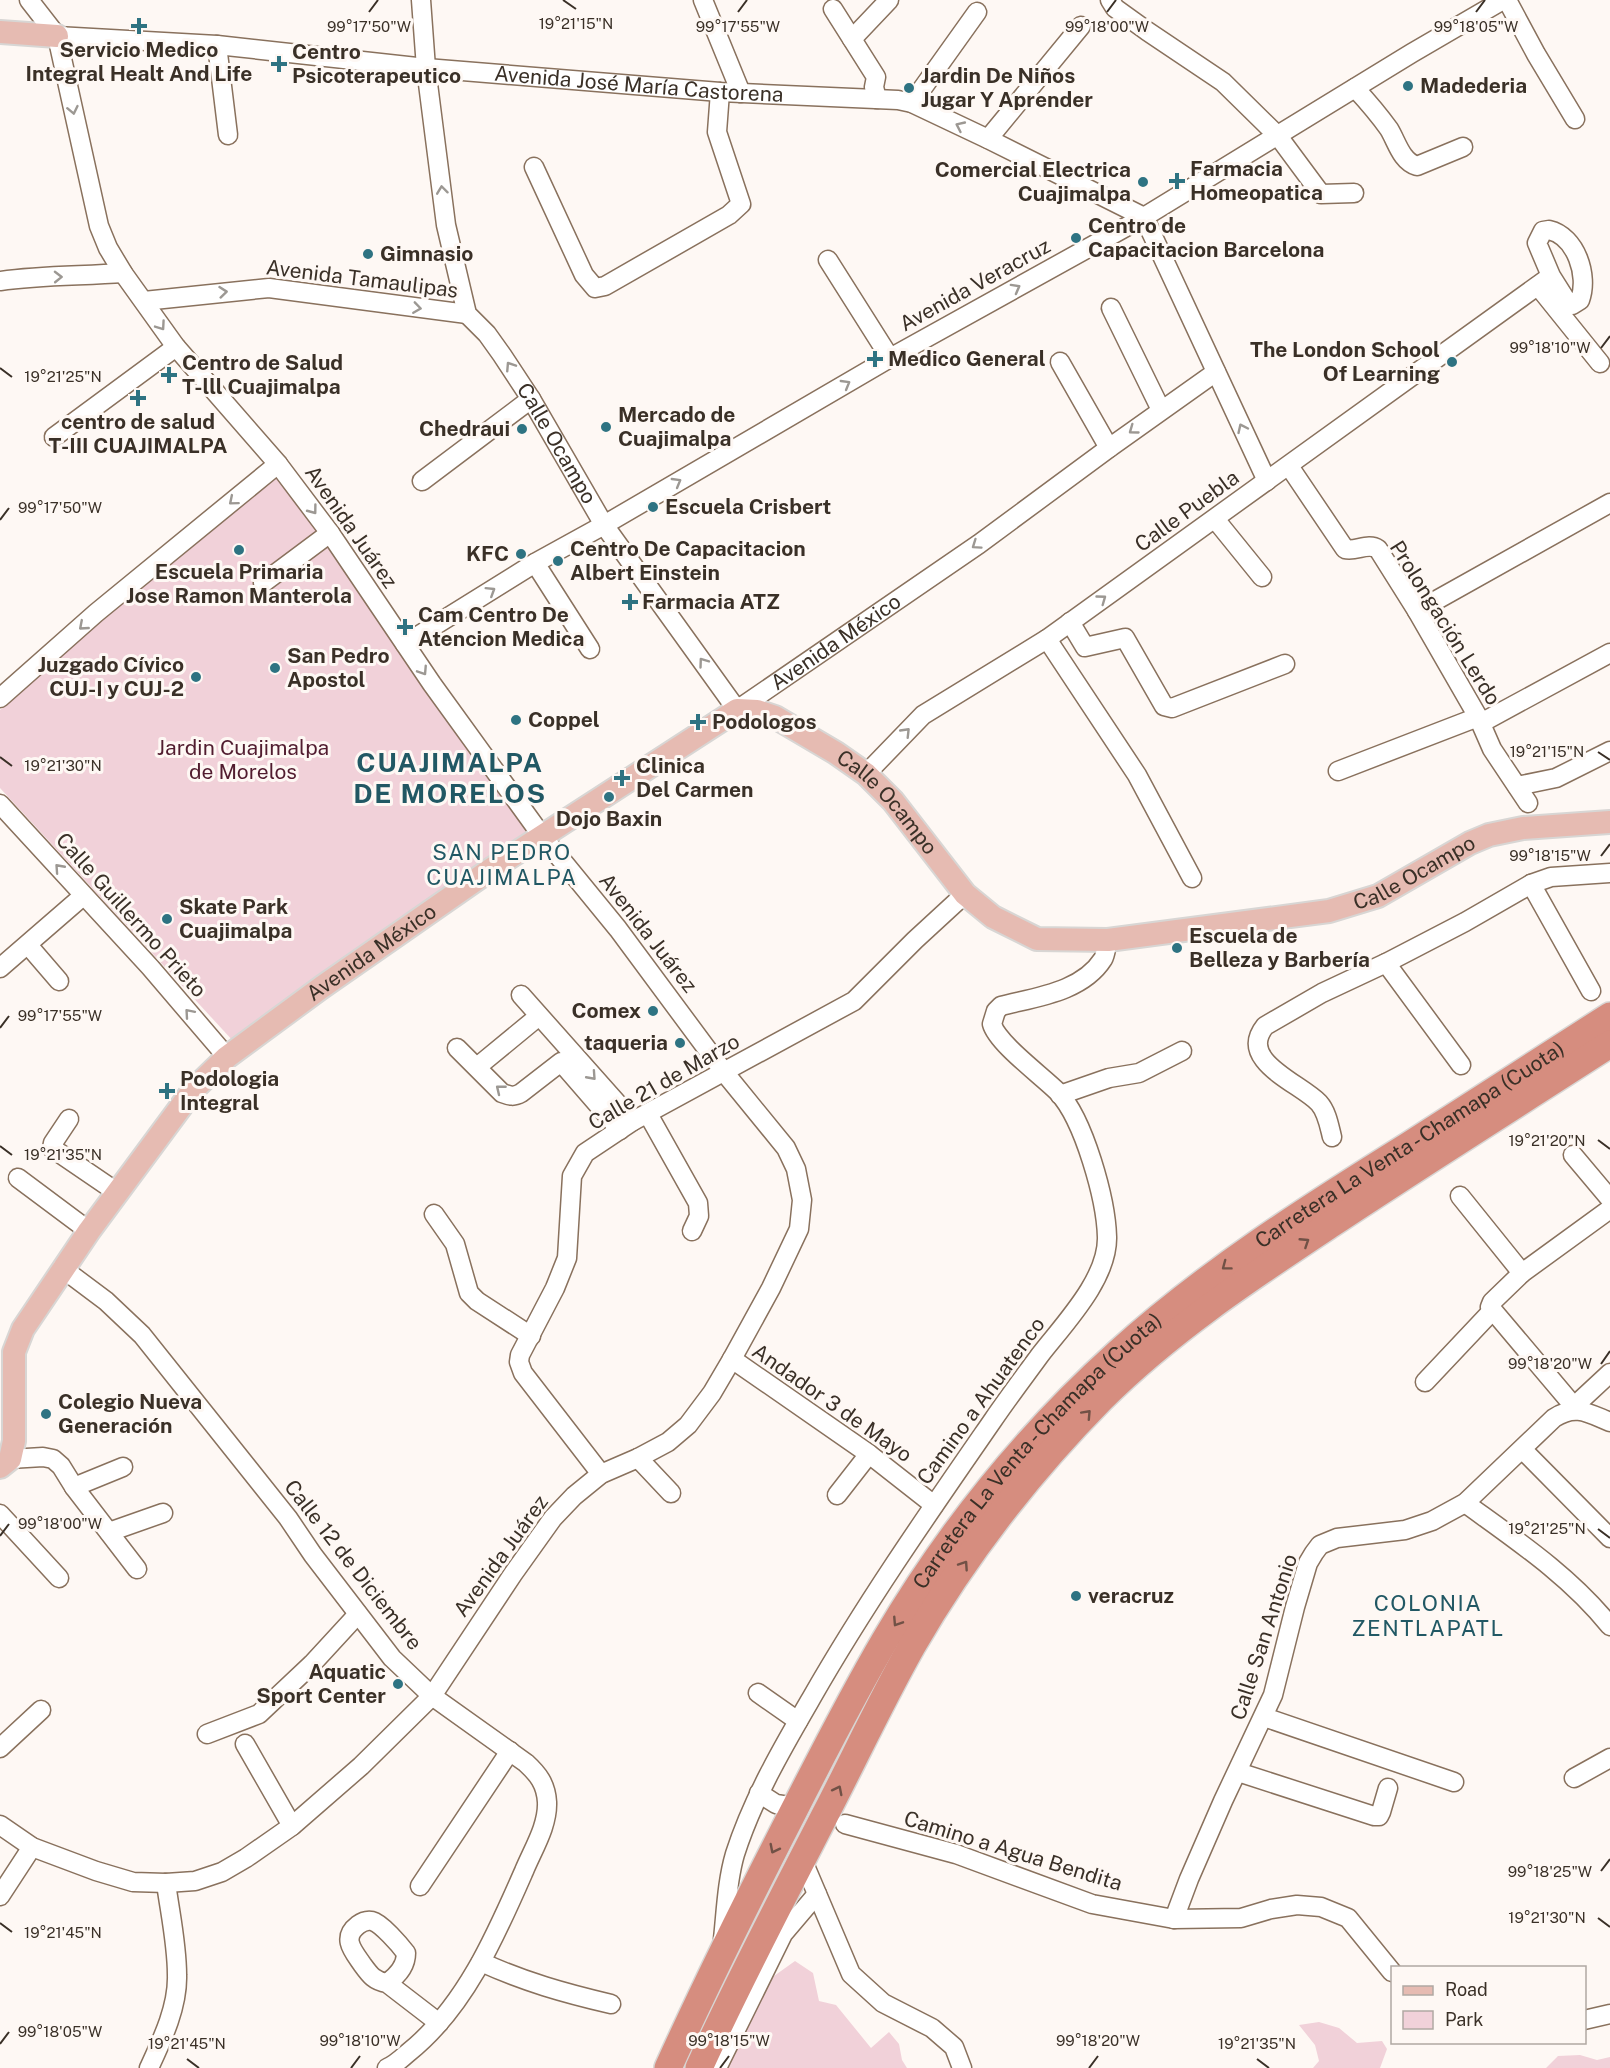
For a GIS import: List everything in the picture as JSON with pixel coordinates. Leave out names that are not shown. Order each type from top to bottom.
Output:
[{"type":"highway","name":"Carretera La Venta - Chamapa (Cuota)","points":[[668,2068],[721,1954],[885,1639],[956,1532],[987,1491],[1043,1425],[1119,1352],[1174,1305],[1232,1262],[1330,1194],[1610,1016]]},
{"type":"highway","name":"Carretera La Venta - Chamapa (Cuota)","points":[[699,2068],[726,2008],[913,1645],[976,1546],[1037,1468],[1102,1398],[1178,1331],[1263,1269],[1610,1044]]},
{"type":"main road","name":"Avenida José María Castorena","points":[[0,32],[57,36]]},
{"type":"main road","name":"Calle Ocampo","points":[[737,710],[757,711],[775,717],[836,753],[866,774],[893,801],[965,894],[993,917],[1037,939],[1108,940],[1329,911],[1378,896],[1470,843],[1489,835],[1523,828],[1610,822]]},
{"type":"main road","name":"Avenida México","points":[[5,1463],[14,1441],[7,1349],[24,1329],[63,1268],[160,1132],[194,1089],[227,1058],[331,981],[490,870],[737,710]]},
{"type":"street","name":"Avenida Juárez","points":[[0,1825],[32,1847],[96,1872],[133,1882],[166,1883],[195,1881],[222,1872],[292,1826],[361,1766],[432,1696],[513,1574],[553,1518],[574,1496],[601,1474],[668,1442],[688,1425],[732,1359],[789,1254],[799,1229],[802,1200],[796,1169],[786,1148],[724,1072],[618,929],[542,836],[432,684],[330,532],[278,464],[176,347],[123,273],[108,248],[99,226],[57,36],[29,0]]},
{"type":"street","points":[[421,0],[426,68],[446,225],[467,314]]},
{"type":"street","points":[[703,0],[741,93]]},
{"type":"street","points":[[852,39],[890,0]]},
{"type":"street","points":[[1110,0],[1115,8],[1223,82],[1278,136],[1321,194],[1354,193]]},
{"type":"street","points":[[1505,0],[1575,118]]},
{"type":"street","name":"Avenida Veracruz","points":[[405,644],[535,563],[890,358],[1144,217],[1355,88],[1505,0]]},
{"type":"street","points":[[833,9],[876,77],[874,87],[877,99]]},
{"type":"street","points":[[912,103],[977,12]]},
{"type":"street","points":[[988,139],[1081,26]]},
{"type":"street","name":"Avenida José María Castorena","points":[[57,36],[217,45],[426,68],[720,92],[898,100],[912,103],[988,139],[1144,217]]},
{"type":"street","points":[[217,45],[228,135]]},
{"type":"street","points":[[1355,88],[1388,128],[1410,164],[1417,166],[1463,147]]},
{"type":"street","points":[[534,167],[584,275],[595,288],[605,286],[729,215],[741,204],[717,132],[720,92]]},
{"type":"street","points":[[1144,217],[1267,481]]},
{"type":"street","points":[[828,260],[890,358]]},
{"type":"street","points":[[0,281],[123,273]]},
{"type":"street","name":"Calle Puebla","points":[[866,774],[933,706],[985,678],[1047,639],[1544,281],[1600,363]]},
{"type":"street","name":"Avenida Tamaulipas","points":[[144,301],[269,288],[467,314]]},
{"type":"street","points":[[1111,308],[1161,410]]},
{"type":"street","name":"Calle Ocampo","points":[[467,314],[487,334],[531,399],[604,525],[737,710]]},
{"type":"street","points":[[54,437],[176,347]]},
{"type":"street","points":[[1060,362],[1108,448]]},
{"type":"street","name":"Avenida México","points":[[737,710],[979,544],[1108,448],[1216,372]]},
{"type":"street","points":[[422,481],[531,399]]},
{"type":"street","points":[[0,698],[96,614],[278,464]]},
{"type":"street","name":"Prolongación Lerdo","points":[[1289,466],[1345,549],[1368,546],[1378,549],[1417,611],[1479,720],[1492,749],[1528,803]]},
{"type":"street","points":[[1417,611],[1610,503]]},
{"type":"street","points":[[1215,519],[1262,577]]},
{"type":"street","points":[[263,583],[330,532]]},
{"type":"street","points":[[535,563],[590,649]]},
{"type":"street","points":[[1070,622],[1085,647],[1125,638],[1159,699],[1164,706],[1172,708],[1285,664]]},
{"type":"street","points":[[1047,639],[1137,775],[1192,878]]},
{"type":"street","points":[[1338,771],[1479,720],[1610,653]]},
{"type":"street","points":[[1517,786],[1556,778],[1610,751]]},
{"type":"street","name":"Calle Guillermo Prieto","points":[[0,804],[150,967],[227,1058]]},
{"type":"street","points":[[1332,1137],[1325,1112],[1320,1104],[1266,1063],[1257,1043],[1259,1033],[1274,1019],[1386,963],[1531,884],[1551,877],[1610,873]]},
{"type":"street","points":[[1531,884],[1591,991]]},
{"type":"street","name":"Calle 21 de Marzo","points":[[601,1474],[522,1373],[520,1367],[520,1355],[555,1287],[567,1258],[572,1176],[585,1154],[634,1122],[854,1001],[965,894]]},
{"type":"street","points":[[0,968],[83,896]]},
{"type":"street","name":"Camino a Ahuatenco","points":[[721,1954],[734,1856],[759,1792],[798,1721],[852,1629],[934,1505],[1019,1382],[1081,1301],[1103,1263],[1107,1240],[1104,1211],[1084,1139],[1060,1095],[1000,1039],[993,1029],[993,1016],[1001,1006],[1066,989],[1090,973],[1104,957],[1108,940]]},
{"type":"street","points":[[28,945],[59,981]]},
{"type":"street","points":[[1386,963],[1461,1065]]},
{"type":"street","points":[[521,994],[634,1122],[698,1203],[699,1216],[692,1231]]},
{"type":"street","points":[[477,1067],[539,1016]]},
{"type":"street","points":[[457,1048],[502,1093],[516,1096],[561,1062],[634,1122]]},
{"type":"street","points":[[1060,1095],[1109,1078],[1139,1073],[1182,1051]]},
{"type":"street","points":[[69,1119],[52,1148],[118,1193]]},
{"type":"street","points":[[1573,1155],[1610,1199]]},
{"type":"street","points":[[18,1178],[89,1231]]},
{"type":"street","points":[[1460,1196],[1522,1273]]},
{"type":"street","points":[[1610,1209],[1522,1273],[1492,1302],[1490,1307],[1577,1410],[1610,1422]]},
{"type":"street","points":[[434,1214],[455,1244],[470,1293],[477,1301],[531,1336]]},
{"type":"street","name":"Calle 12 de Diciembre","points":[[63,1268],[106,1301],[142,1335],[288,1518],[313,1555],[392,1658],[432,1696],[510,1751],[538,1774],[545,1787],[547,1803],[544,1825],[506,1912],[481,1962],[439,2024],[421,2043],[390,2068]]},
{"type":"street","points":[[1425,1382],[1492,1311]]},
{"type":"street","name":"Andador 3 de Mayo","points":[[732,1359],[868,1454],[934,1505]]},
{"type":"street","points":[[1577,1410],[1582,1399],[1610,1373]]},
{"type":"street","name":"Calle San Antonio","points":[[1174,1919],[1189,1879],[1273,1695],[1308,1563],[1320,1545],[1336,1538],[1405,1530],[1432,1521],[1465,1503],[1554,1418],[1564,1412],[1577,1410]]},
{"type":"street","points":[[1523,1450],[1610,1538]]},
{"type":"street","points":[[837,1495],[868,1454]]},
{"type":"street","points":[[5,1463],[43,1457],[62,1466],[74,1487],[137,1569]]},
{"type":"street","points":[[638,1458],[671,1493]]},
{"type":"street","points":[[74,1487],[123,1467]]},
{"type":"street","points":[[1465,1503],[1569,1583],[1610,1626]]},
{"type":"street","points":[[109,1532],[163,1513]]},
{"type":"street","points":[[0,1514],[59,1578]]},
{"type":"street","points":[[207,1734],[259,1714],[312,1664],[358,1614]]},
{"type":"street","points":[[758,1693],[798,1721]]},
{"type":"street","points":[[0,1748],[41,1710]]},
{"type":"street","points":[[1264,1717],[1454,1782]]},
{"type":"street","points":[[245,1744],[292,1826]]},
{"type":"street","points":[[420,1886],[510,1751]]},
{"type":"street","points":[[1574,1778],[1610,1758]]},
{"type":"street","points":[[1238,1772],[1374,1816],[1378,1816],[1381,1812],[1388,1788]]},
{"type":"street","points":[[759,1792],[783,1810]]},
{"type":"street","name":"Camino a Agua Bendita","points":[[845,1824],[956,1854],[1092,1904],[1174,1919],[1240,1918],[1271,1909],[1297,1905],[1321,1907],[1348,1918],[1391,1971]]},
{"type":"street","points":[[0,1896],[32,1847]]},
{"type":"street","points":[[806,1868],[851,1974],[883,2004],[932,2028],[954,2047],[962,2068]]},
{"type":"street","points":[[149,2068],[172,2012],[177,1977],[166,1883]]},
{"type":"street","points":[[717,2068],[783,1934],[817,1894]]},
{"type":"street","points":[[481,1962],[518,1979],[611,2004]]},
{"type":"street","points":[[387,1983],[439,2024]]},
{"type":"street","points":[[1586,2020],[1610,2014]]},
{"type":"green space","name":"Jardin Cuajimalpa de Morelos","points":[[274,467],[542,836],[234,1042],[0,788],[0,710]]},
{"type":"green space","points":[[795,1961],[813,1973],[819,2001],[836,2005],[871,2048],[889,2032],[899,2044],[902,2060],[907,2068],[724,2068],[744,2022],[774,1976]]},
{"type":"green space","points":[[1319,2022],[1339,2028],[1357,2043],[1382,2041],[1387,2049],[1380,2068],[1313,2068],[1319,2061],[1315,2045],[1299,2025]]},
{"type":"green space","points":[[1580,2055],[1597,2060],[1610,2057],[1610,2068],[1546,2068],[1558,2056]]},
{"type":"place","name":"Servicio Medico Integral Healt And Life","points":[[139,26]]},
{"type":"place","name":"Centro Psicoterapeutico","points":[[279,64]]},
{"type":"place","name":"Madederia","points":[[1408,86]]},
{"type":"place","name":"Jardin De Niños Jugar Y Aprender","points":[[909,88]]},
{"type":"place","name":"Farmacia Homeopatica","points":[[1177,181]]},
{"type":"place","name":"Comercial Electrica Cuajimalpa","points":[[1143,182]]},
{"type":"place","name":"Centro de Capacitacion Barcelona","points":[[1076,238]]},
{"type":"place","name":"Gimnasio","points":[[368,254]]},
{"type":"place","name":"Medico General","points":[[875,359]]},
{"type":"place","name":"The London School Of Learning","points":[[1452,362]]},
{"type":"place","name":"Centro de Salud T-lll Cuajimalpa","points":[[169,375]]},
{"type":"place","name":"centro de salud T-III CUAJIMALPA","points":[[138,398]]},
{"type":"place","name":"Mercado de Cuajimalpa","points":[[606,427]]},
{"type":"place","name":"Chedraui","points":[[522,429]]},
{"type":"place","name":"Escuela Crisbert","points":[[653,507]]},
{"type":"place","name":"Escuela Primaria Jose Ramon Manterola","points":[[239,550]]},
{"type":"place","name":"KFC","points":[[521,554]]},
{"type":"place","name":"Centro De Capacitacion Albert Einstein","points":[[558,561]]},
{"type":"place","name":"Farmacia ATZ","points":[[630,602]]},
{"type":"place","name":"Cam Centro De Atencion Medica","points":[[405,627]]},
{"type":"place","name":"San Pedro Apostol","points":[[275,668]]},
{"type":"place","name":"Juzgado Cívico CUJ-I y CUJ-2","points":[[196,677]]},
{"type":"place","name":"Coppel","points":[[516,720]]},
{"type":"place","name":"Podologos","points":[[698,722]]},
{"type":"place","name":"Clinica Del Carmen","points":[[622,778]]},
{"type":"place","name":"Dojo Baxin","points":[[609,797]]},
{"type":"place","name":"Skate Park Cuajimalpa","points":[[167,919]]},
{"type":"place","name":"Escuela de Belleza y Barbería","points":[[1177,948]]},
{"type":"place","name":"Comex","points":[[653,1011]]},
{"type":"place","name":"taqueria","points":[[680,1043]]},
{"type":"place","name":"Podologia Integral","points":[[167,1091]]},
{"type":"place","name":"Colegio Nueva Generación","points":[[46,1414]]},
{"type":"place","name":"veracruz","points":[[1076,1596]]},
{"type":"place","name":"Aquatic Sport Center","points":[[398,1684]]},
{"type":"district","name":"CUAJIMALPA DE MORELOS","points":[[450,778]]},
{"type":"district","name":"SAN PEDRO CUAJIMALPA","points":[[502,864]]},
{"type":"district","name":"COLONIA ZENTLAPATL","points":[[1428,1616]]}]
